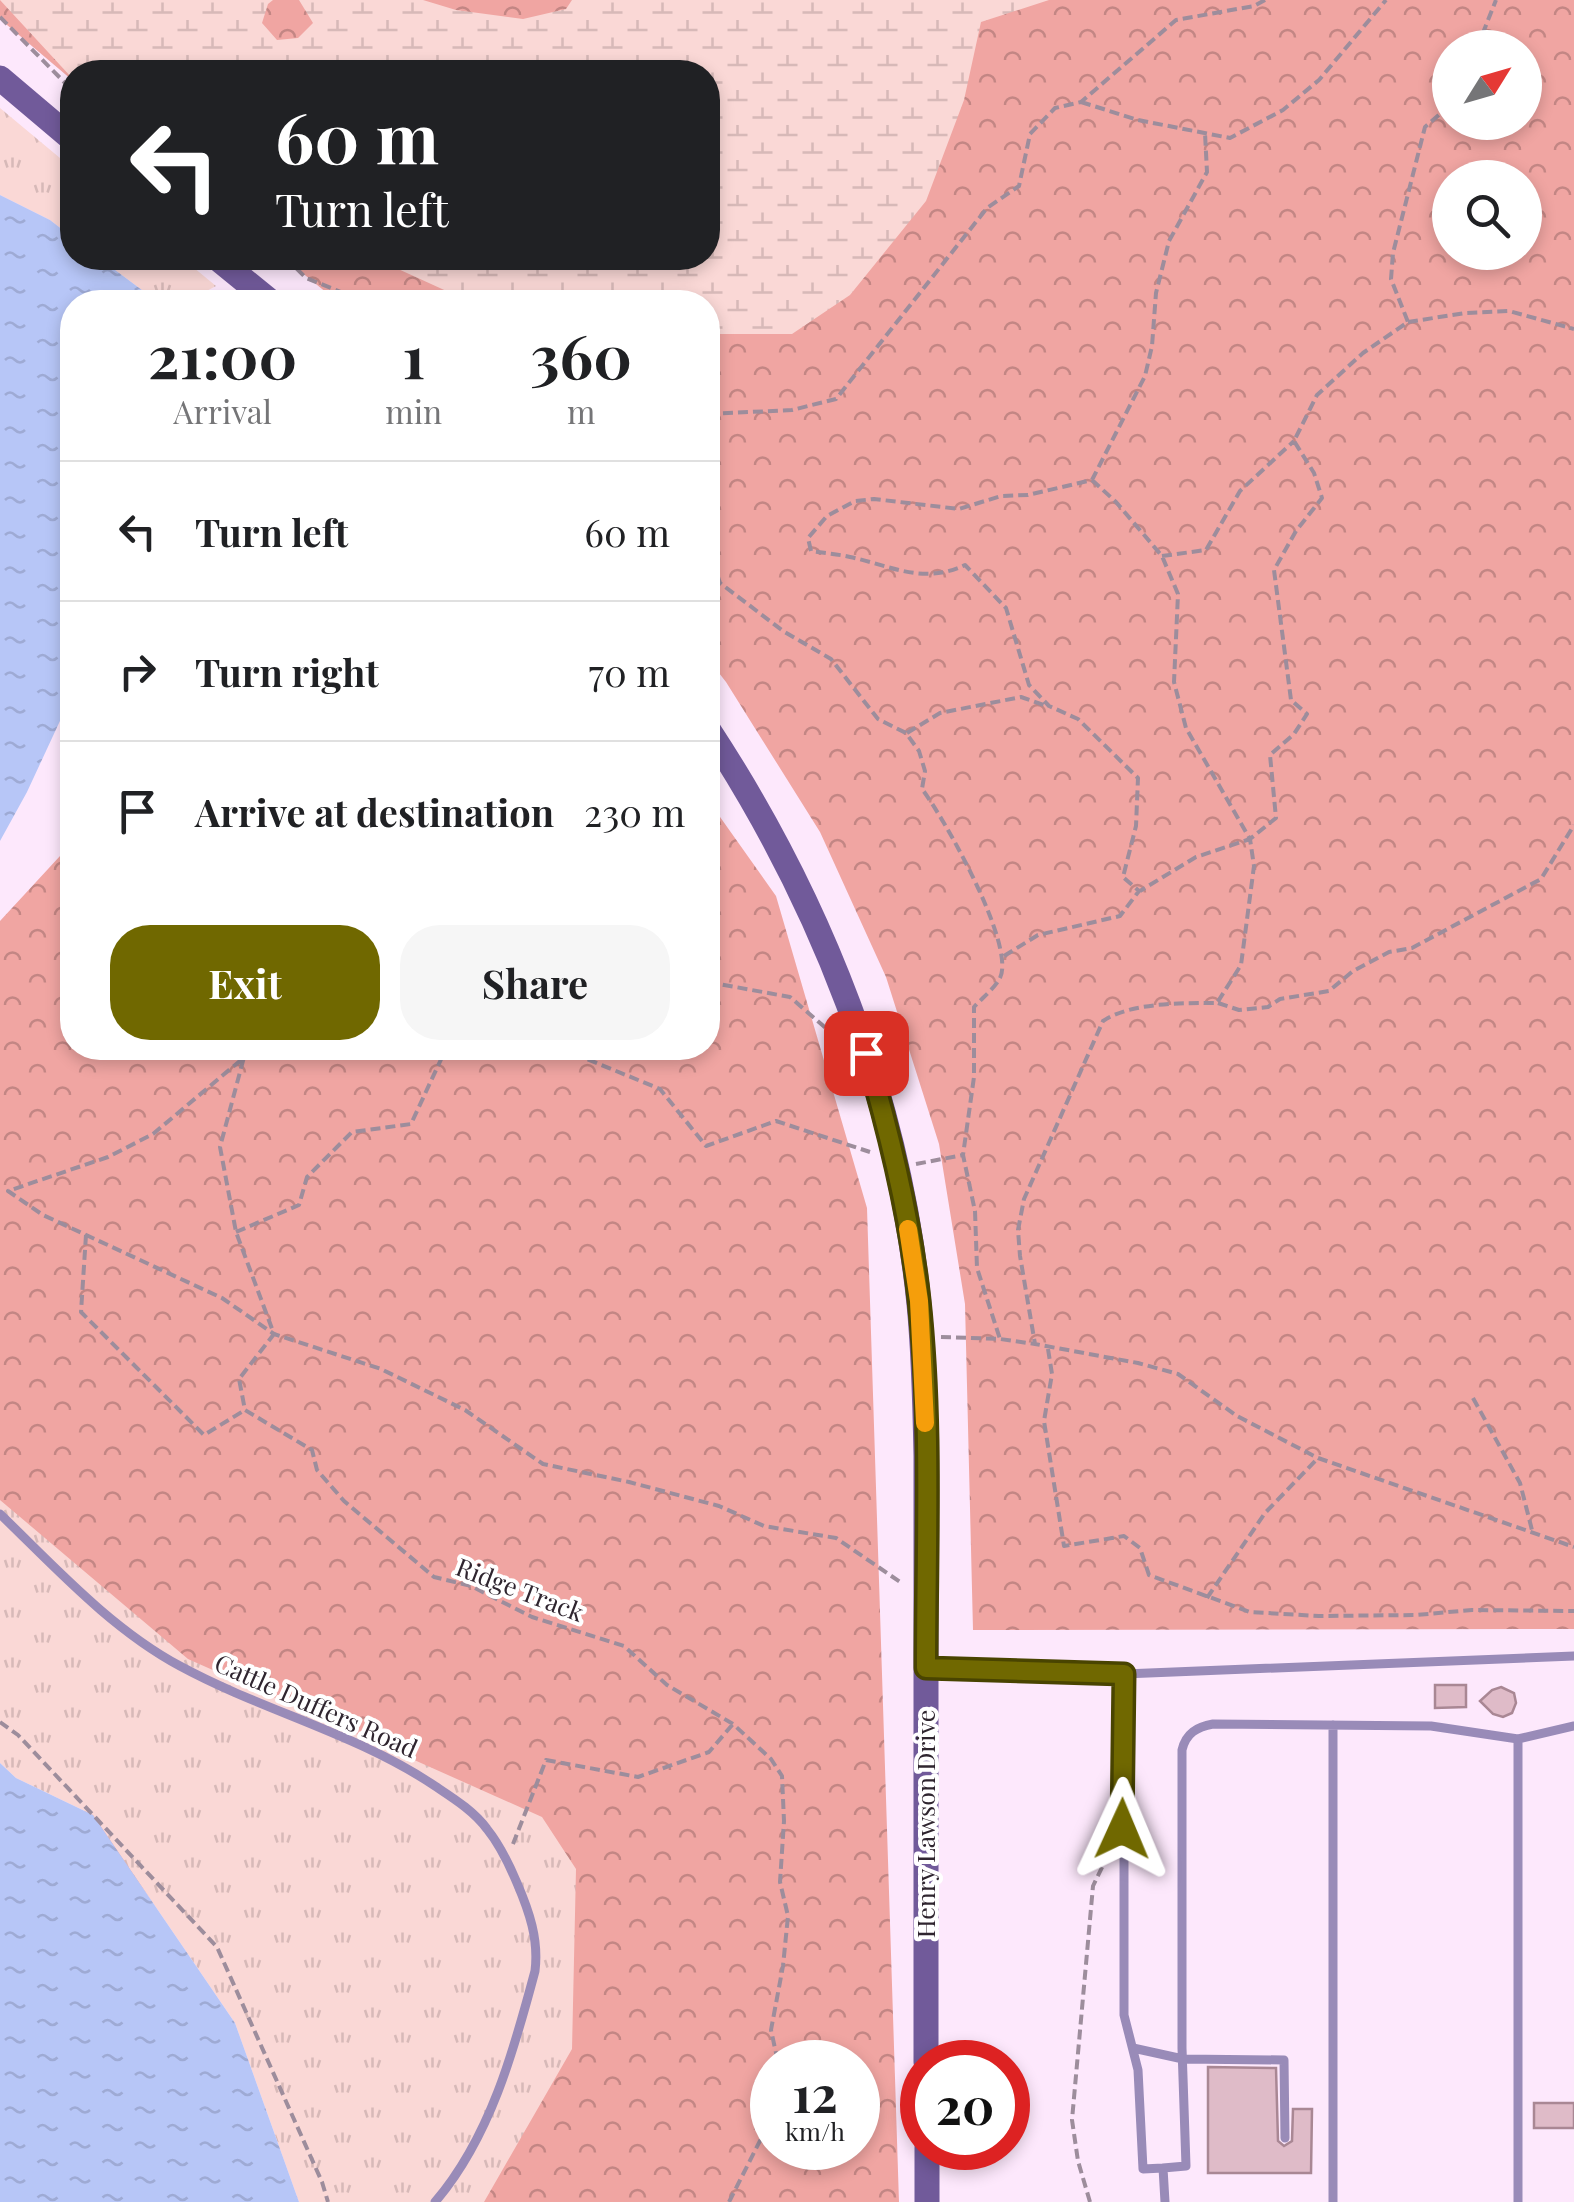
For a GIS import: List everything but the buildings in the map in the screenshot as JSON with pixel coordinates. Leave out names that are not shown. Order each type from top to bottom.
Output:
[{"type":"main road","points":[[0,78],[60,128]]},
{"type":"main road","points":[[231,270],[256,290]]},
{"type":"main road","name":"Henry Lawson Drive","points":[[720,748],[765,820],[818,927],[860,1036],[896,1168],[915,1272],[922,1334],[926,1456],[926,2040]]},
{"type":"main road","points":[[926,2170],[926,2202]]},
{"type":"lane","name":"Cattle Duffers Road","points":[[0,1514],[100,1608],[178,1665],[403,1764],[457,1800],[486,1827],[507,1860],[538,1949],[535,1970],[495,2098],[468,2157],[436,2202]]},
{"type":"lane","points":[[926,1668],[1124,1674],[1574,1656]]},
{"type":"lane","points":[[1124,1674],[1124,2016],[1138,2070],[1143,2168],[1186,2166],[1184,1744],[1192,1732],[1213,1724],[1431,1726],[1518,1739],[1574,1726]]},
{"type":"lane","points":[[1333,1725],[1334,2202]]},
{"type":"lane","points":[[1518,1739],[1518,2202]]},
{"type":"lane","points":[[1133,2048],[1183,2059],[1284,2060],[1284,2138]]},
{"type":"lane","points":[[1163,2168],[1165,2202]]},
{"type":"path","points":[[720,414],[792,410],[836,399],[988,208],[1019,186],[1030,134],[1055,108],[1080,102],[1176,20],[1254,6],[1266,0]]},
{"type":"path","points":[[1080,102],[1138,120],[1230,138],[1283,110],[1319,80],[1386,0]]},
{"type":"path","points":[[1485,30],[1496,0]]},
{"type":"path","points":[[0,18],[60,78]]},
{"type":"path","points":[[1408,322],[1391,280],[1394,253],[1425,127],[1432,121]]},
{"type":"path","points":[[1049,706],[1029,686],[1006,608],[965,565],[948,574],[917,576],[852,557],[811,551],[808,538],[827,516],[855,502],[874,500],[959,509],[1000,496],[1028,495],[1092,480],[1145,376],[1156,293],[1169,241],[1207,172],[1205,133]]},
{"type":"path","points":[[298,270],[306,278],[336,290]]},
{"type":"path","points":[[1162,556],[1206,550],[1240,491],[1294,441],[1317,394],[1408,322],[1509,311],[1574,329]]},
{"type":"path","points":[[1004,956],[1038,935],[1120,916],[1139,892],[1196,857],[1250,839],[1276,818],[1270,755],[1294,734],[1307,714],[1290,700],[1274,570],[1296,531],[1322,498],[1314,473],[1294,441]]},
{"type":"path","points":[[1092,480],[1162,556],[1178,594],[1174,682],[1186,728],[1250,839],[1254,866],[1241,965],[1218,1003]]},
{"type":"path","points":[[720,583],[783,630],[831,659],[878,719],[906,733],[919,751],[924,772],[922,788],[941,814],[986,903],[1004,956],[1000,978],[974,1007],[974,1077],[963,1155],[976,1211],[976,1268],[1000,1339]]},
{"type":"path","points":[[906,733],[940,714],[1021,697],[1078,719],[1138,778],[1136,826],[1123,876],[1139,892]]},
{"type":"path","points":[[1035,1344],[1018,1230],[1024,1199],[1098,1028],[1109,1017],[1168,1004],[1218,1003],[1239,1010],[1268,1007],[1280,999],[1329,991],[1377,958],[1412,948],[1541,879],[1574,825]]},
{"type":"path","points":[[720,984],[790,997],[839,1040]]},
{"type":"path","points":[[0,1190],[108,1157],[154,1134],[240,1060]]},
{"type":"path","points":[[243,1060],[220,1147],[236,1232],[274,1334]]},
{"type":"path","points":[[236,1232],[299,1205],[307,1176],[352,1132],[411,1124],[440,1060]]},
{"type":"path","points":[[589,1060],[660,1090],[706,1146],[776,1121],[873,1153],[869,1138]]},
{"type":"path","points":[[896,1168],[963,1155]]},
{"type":"path","points":[[8,1190],[43,1215],[222,1298],[274,1334],[381,1370],[448,1402],[543,1464],[719,1506],[764,1526],[836,1538],[885,1569],[926,1602]]},
{"type":"path","points":[[86,1235],[81,1312],[204,1434],[244,1410],[238,1380],[274,1334]]},
{"type":"path","points":[[922,1334],[1035,1344],[1178,1374],[1237,1416],[1318,1458],[1552,1542],[1574,1545]]},
{"type":"path","points":[[1048,1348],[1052,1374],[1044,1421],[1064,1546],[1124,1536],[1140,1548],[1148,1574],[1250,1612],[1319,1616],[1472,1610],[1574,1612]]},
{"type":"path","points":[[1472,1398],[1520,1482],[1534,1535]]},
{"type":"path","name":"Ridge Track","points":[[244,1410],[312,1450],[317,1470],[344,1501],[434,1577],[471,1586],[532,1617],[624,1646],[667,1686],[733,1724],[771,1759],[782,1776],[780,1882],[788,1916],[771,2030],[773,2040]]},
{"type":"path","points":[[1206,1598],[1265,1513],[1318,1458]]},
{"type":"path","points":[[0,1722],[18,1736],[216,1947],[328,2202]]},
{"type":"path","points":[[507,1860],[546,1760],[638,1777],[709,1752],[733,1724]]},
{"type":"path","points":[[1090,2202],[1072,2120],[1093,1886],[1122,1829]]},
{"type":"path","points":[[729,2202],[750,2160]]},
{"type":"green space","points":[[0,0],[1574,0],[1574,1629],[973,1630],[965,1304],[939,1144],[886,977],[820,832],[720,674],[720,290],[323,290],[299,270],[720,270],[720,60],[60,60],[60,70],[0,19]]},
{"type":"green space","points":[[0,0],[273,0],[262,23],[277,40],[298,38],[313,23],[299,0],[423,0],[456,10],[523,19],[566,9],[572,0],[1049,0],[981,22],[964,100],[926,201],[850,295],[792,334],[720,334],[720,290],[444,290],[400,270],[720,270],[720,60],[60,60],[60,65]]},
{"type":"green space","points":[[0,108],[60,158],[60,228],[0,195]]},
{"type":"green space","points":[[115,270],[197,270],[216,286],[208,290],[142,290]]},
{"type":"green space","points":[[720,817],[776,896],[867,1208],[899,2202],[378,2202],[0,1698],[0,921],[60,856],[60,1060],[720,1060]]},
{"type":"green space","points":[[0,1500],[188,1659],[542,1817],[576,1869],[572,2049],[484,2202],[299,2202],[235,2023],[93,1815],[16,1778],[0,1763]]},
{"type":"water","points":[[0,195],[60,228],[60,270],[115,270],[142,290],[60,290],[60,721],[0,841]]},
{"type":"water","points":[[0,1763],[16,1778],[93,1815],[235,2023],[299,2202],[0,2202]]},
{"type":"slow traffic","points":[[908,1229],[919,1301],[925,1423]]},
{"type":"route","points":[[866,1053],[896,1168],[919,1301],[926,1456],[926,1668],[1124,1674],[1122,1829]]}]
